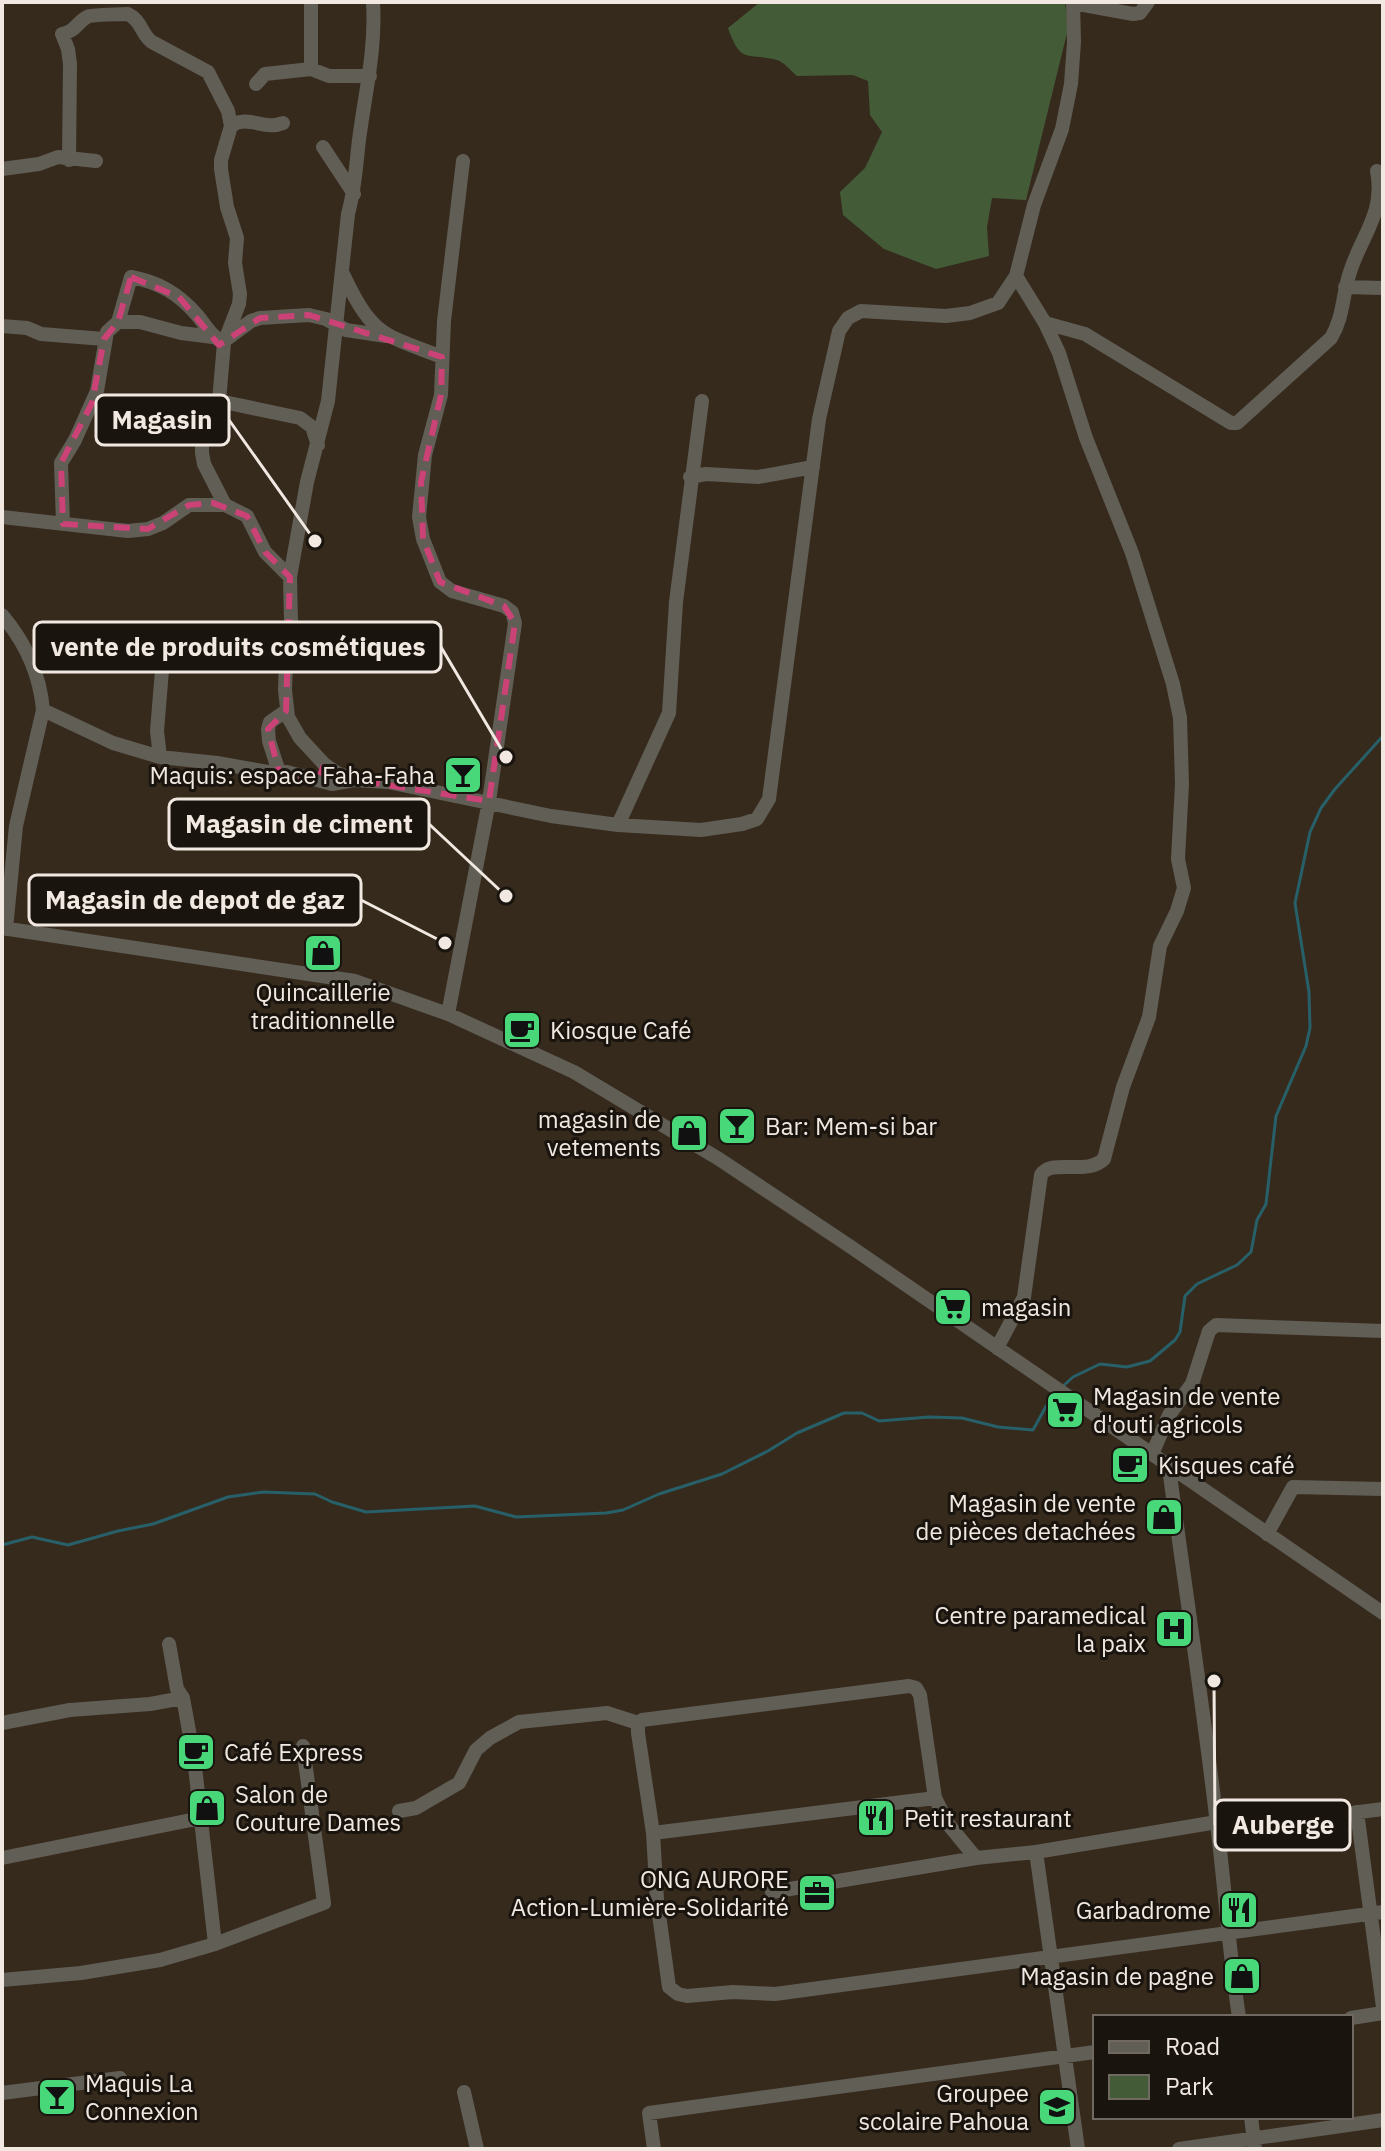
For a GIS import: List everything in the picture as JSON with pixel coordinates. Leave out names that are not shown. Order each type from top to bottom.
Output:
[{"type":"street","points":[[311,2],[311,69]]},
{"type":"street","points":[[355,780],[324,764],[300,738],[286,711],[285,675],[291,623],[290,577],[307,482],[328,401],[348,214],[354,194],[370,76],[374,39],[373,2]]},
{"type":"street","points":[[43,710],[113,743],[160,757],[307,776],[332,784],[355,780],[388,782],[551,816],[618,825],[701,830],[757,819],[769,799],[819,419],[839,331],[848,318],[861,311],[946,316],[970,313],[998,303],[1016,276],[1034,205],[1062,129],[1071,84],[1073,3],[1133,14],[1140,13],[1148,2]]},
{"type":"street","points":[[69,160],[70,64],[62,34],[74,31],[89,16],[128,14],[141,25],[145,37],[208,72],[226,105],[231,126],[221,169],[227,207],[237,238],[235,263],[240,294],[239,304],[220,340],[219,401],[202,429],[204,464],[225,505]]},
{"type":"street","points":[[256,84],[265,74],[311,69],[329,76],[370,76]]},
{"type":"street","points":[[231,126],[246,120],[266,127],[283,123]]},
{"type":"street","points":[[323,147],[354,194]]},
{"type":"street","points":[[2,169],[39,164],[58,157],[96,161]]},
{"type":"street","points":[[448,1014],[489,801],[515,623],[512,612],[504,606],[452,591],[440,582],[423,539],[419,517],[421,482],[441,395],[444,321],[463,161]]},
{"type":"street","points":[[1045,323],[1085,334],[1235,424],[1331,338],[1341,323],[1350,270],[1380,205],[1377,171]]},
{"type":"street","points":[[343,273],[364,315],[386,336]]},
{"type":"street","points":[[997,1348],[1024,1297],[1044,1169],[1095,1166],[1104,1159],[1123,1087],[1149,1017],[1160,946],[1184,888],[1178,859],[1182,749],[1173,684],[1132,553],[1086,438],[1059,353],[1045,323],[1016,276]]},
{"type":"street","points":[[118,322],[131,277],[154,282],[179,297],[220,340]]},
{"type":"street","points":[[1345,287],[1383,288]]},
{"type":"street","points":[[63,524],[61,463],[97,391],[104,339],[118,322],[140,322],[220,340],[260,318],[309,315],[326,319],[335,326],[386,336],[442,357]]},
{"type":"street","points":[[2,326],[20,327],[41,334],[104,339]]},
{"type":"street","points":[[219,401],[300,418],[312,427],[318,445]]},
{"type":"street","points":[[618,825],[669,713],[676,602],[702,401]]},
{"type":"street","points":[[690,477],[719,474],[758,477],[813,467]]},
{"type":"street","points":[[2,517],[119,530],[148,529],[189,505],[225,505],[247,516],[265,552],[290,577]]},
{"type":"street","points":[[2,615],[30,659],[42,695],[43,710],[16,826],[4,928],[355,981],[448,1014],[574,1072],[719,1159],[1153,1452],[1169,1468],[1383,1613]]},
{"type":"street","points":[[160,757],[157,731],[162,670]]},
{"type":"street","points":[[279,772],[268,729],[270,722],[286,711]]},
{"type":"street","points":[[318,781],[324,764]]},
{"type":"street","points":[[1153,1452],[1169,1415],[1192,1384],[1209,1331],[1216,1325],[1383,1331]]},
{"type":"street","points":[[1169,1468],[1218,1826],[1229,1954],[1239,2015]]},
{"type":"street","points":[[1267,1534],[1293,1487],[1383,1489]]},
{"type":"street","points":[[169,1644],[177,1689],[183,1698],[215,1944]]},
{"type":"street","points":[[399,1811],[416,1808],[459,1783],[476,1750],[490,1738],[519,1722],[607,1713],[638,1723],[642,1720],[909,1686],[916,1688],[920,1695],[935,1798],[948,1824],[976,1858]]},
{"type":"street","points":[[2,1723],[70,1710],[150,1704],[183,1698]]},
{"type":"street","points":[[638,1723],[669,1987],[678,1994],[775,1994],[1376,1913]]},
{"type":"street","points":[[2,1980],[81,1973],[160,1960],[215,1944],[324,1903],[303,1746]]},
{"type":"street","points":[[653,1833],[935,1798]]},
{"type":"street","points":[[772,1892],[976,1858],[1218,1826],[1383,1809]]},
{"type":"street","points":[[1357,1812],[1376,1913],[1383,2007]]},
{"type":"street","points":[[2,1858],[201,1818]]},
{"type":"street","points":[[1036,1852],[1078,2149]]},
{"type":"street","points":[[1353,2018],[1383,2013]]},
{"type":"street","points":[[654,2149],[649,2113],[1093,2052]]},
{"type":"street","points":[[2,2093],[120,2078]]},
{"type":"street","points":[[464,2092],[477,2149]]},
{"type":"street","points":[[1251,2119],[1255,2144]]},
{"type":"street","points":[[1179,2149],[1255,2144],[1383,2120]]},
{"type":"highlighted area","points":[[131,277],[179,297],[219,345],[260,318],[309,315],[442,357],[441,395],[421,482],[423,539],[440,582],[504,606],[515,623],[489,801],[355,780],[323,767],[318,781],[279,772],[268,729],[286,711],[290,577],[265,552],[247,516],[213,503],[189,505],[148,529],[63,524],[61,463],[92,403],[104,339],[118,322]]},
{"type":"green space","points":[[760,2],[1065,2],[1068,29],[1026,200],[992,198],[987,227],[989,256],[936,269],[884,249],[843,215],[840,192],[865,168],[882,132],[870,115],[868,81],[853,75],[797,76],[780,61],[741,52],[728,28]]},
{"type":"waterway","points":[[1062,1387],[1073,1377],[1100,1364],[1127,1367],[1150,1361],[1180,1332],[1185,1296],[1197,1284],[1237,1265],[1251,1252],[1257,1220],[1266,1204],[1276,1116],[1306,1046],[1310,1028],[1309,992],[1295,903],[1310,832],[1321,808],[1335,789],[1383,736]]},
{"type":"waterway","points":[[2,1545],[32,1537],[68,1545],[153,1524],[228,1497],[263,1492],[315,1494],[366,1512],[475,1506],[516,1517],[606,1513],[623,1510],[659,1494],[722,1474],[797,1433],[844,1413],[862,1413],[879,1421],[962,1418],[998,1427],[1033,1430],[1057,1393]]},
{"type":"place","name":"Magasin","points":[[315,541]]},
{"type":"place","name":"vente de produits cosmétiques","points":[[506,757]]},
{"type":"place","name":"Maquis: espace Faha-Faha","points":[[463,775]]},
{"type":"place","name":"Magasin de ciment","points":[[506,896]]},
{"type":"place","name":"Magasin de depot de gaz","points":[[445,943]]},
{"type":"place","name":"Quincaillerie traditionnelle","points":[[323,953]]},
{"type":"place","name":"Kiosque Café","points":[[522,1030]]},
{"type":"place","name":"Bar: Mem-si bar","points":[[737,1126]]},
{"type":"place","name":"magasin de vetements","points":[[689,1133]]},
{"type":"place","name":"magasin","points":[[953,1307]]},
{"type":"place","name":"Magasin de vente d'outi agricols","points":[[1065,1410]]},
{"type":"place","name":"Kisques café","points":[[1130,1465]]},
{"type":"place","name":"Magasin de vente de pièces detachées","points":[[1164,1517]]},
{"type":"place","name":"Centre paramedical la paix","points":[[1174,1629]]},
{"type":"place","name":"Auberge","points":[[1214,1681]]},
{"type":"place","name":"Café Express","points":[[196,1752]]},
{"type":"place","name":"Salon de Couture Dames","points":[[207,1808]]},
{"type":"place","name":"Petit restaurant","points":[[876,1818]]},
{"type":"place","name":"ONG AURORE Action-Lumière-Solidarité","points":[[817,1893]]},
{"type":"place","name":"Garbadrome","points":[[1239,1910]]},
{"type":"place","name":"Magasin de pagne","points":[[1242,1976]]},
{"type":"place","name":"Maquis La Connexion","points":[[57,2097]]},
{"type":"place","name":"Groupee scolaire Pahoua","points":[[1057,2107]]}]
